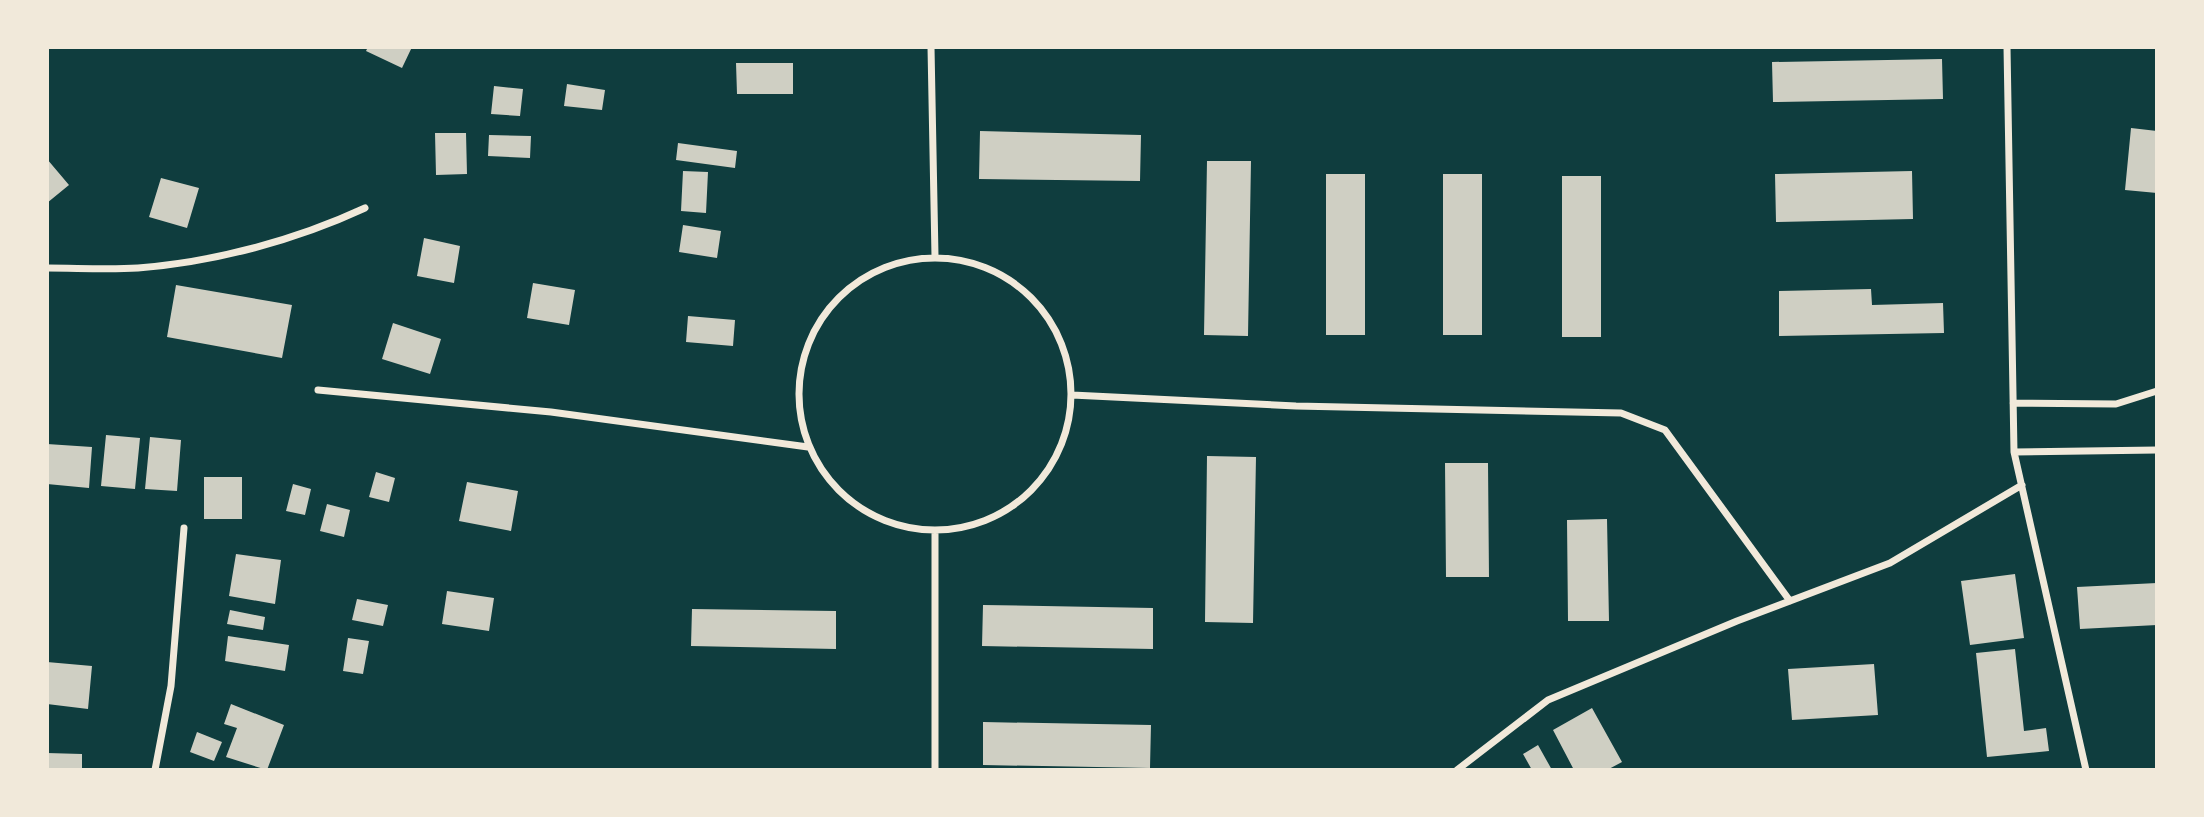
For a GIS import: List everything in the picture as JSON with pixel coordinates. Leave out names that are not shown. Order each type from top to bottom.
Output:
[{"type":"street","points":[[931,47],[935,256]]},
{"type":"street","points":[[2007,47],[2014,452],[2086,770]]},
{"type":"street","points":[[47,268],[138,268],[220,256],[325,227],[365,208]]},
{"type":"street","points":[[935,256],[988,267],[1032,297],[1062,341],[1072,395],[1062,447],[1032,492],[987,522],[935,532],[882,522],[838,491],[808,447],[798,394],[808,341],[838,296],[883,266],[935,256]]},
{"type":"street","points":[[318,390],[551,412],[808,447]]},
{"type":"street","points":[[2013,403],[2116,404],[2157,391]]},
{"type":"street","points":[[1072,395],[1296,406],[1621,412],[1665,430],[1790,601]]},
{"type":"street","points":[[2014,452],[2157,450]]},
{"type":"street","points":[[1457,770],[1548,700],[1890,563],[2022,485]]},
{"type":"street","points":[[155,770],[171,686],[184,528]]},
{"type":"street","points":[[935,532],[935,770]]},
{"type":"building","points":[[368,47],[412,47],[402,68],[366,51]]},
{"type":"building","points":[[1942,59],[1943,99],[1773,102],[1772,62]]},
{"type":"building","points":[[736,63],[793,63],[793,94],[737,94]]},
{"type":"building","points":[[567,84],[605,90],[602,110],[564,106]]},
{"type":"building","points":[[494,86],[523,89],[520,116],[491,114]]},
{"type":"building","points":[[2131,128],[2157,131],[2157,193],[2125,190]]},
{"type":"building","points":[[980,131],[1141,135],[1140,181],[979,179]]},
{"type":"building","points":[[435,133],[466,133],[467,174],[436,175]]},
{"type":"building","points":[[489,135],[531,136],[530,158],[488,156]]},
{"type":"building","points":[[678,143],[737,151],[735,168],[676,160]]},
{"type":"building","points":[[47,159],[69,185],[47,203]]},
{"type":"building","points":[[1207,161],[1251,161],[1248,336],[1204,335]]},
{"type":"building","points":[[683,171],[708,172],[706,213],[681,211]]},
{"type":"building","points":[[1912,171],[1913,219],[1776,222],[1775,174]]},
{"type":"building","points":[[1326,174],[1365,174],[1365,335],[1326,335]]},
{"type":"building","points":[[1443,174],[1482,174],[1482,335],[1443,335]]},
{"type":"building","points":[[1562,176],[1601,176],[1601,337],[1562,337]]},
{"type":"building","points":[[161,178],[199,188],[187,228],[149,217]]},
{"type":"building","points":[[683,225],[721,231],[717,258],[679,252]]},
{"type":"building","points":[[424,238],[460,246],[454,283],[417,276]]},
{"type":"building","points":[[533,283],[575,290],[569,325],[527,318]]},
{"type":"building","points":[[176,285],[292,305],[282,358],[167,337]]},
{"type":"building","points":[[1871,289],[1872,305],[1943,303],[1944,333],[1779,336],[1779,291]]},
{"type":"building","points":[[688,316],[735,320],[733,346],[686,342]]},
{"type":"building","points":[[393,323],[441,339],[430,374],[382,359]]},
{"type":"building","points":[[106,435],[140,438],[135,489],[101,486]]},
{"type":"building","points":[[150,437],[181,440],[177,491],[145,489]]},
{"type":"building","points":[[47,444],[92,447],[89,488],[47,484]]},
{"type":"building","points":[[1207,456],[1256,457],[1253,623],[1205,622]]},
{"type":"building","points":[[1445,463],[1488,463],[1489,577],[1446,577]]},
{"type":"building","points":[[376,472],[395,478],[389,502],[369,497]]},
{"type":"building","points":[[204,477],[242,477],[242,519],[204,519]]},
{"type":"building","points":[[467,482],[518,491],[511,531],[459,521]]},
{"type":"building","points":[[293,484],[311,489],[305,515],[286,511]]},
{"type":"building","points":[[327,504],[350,510],[344,537],[320,531]]},
{"type":"building","points":[[1607,519],[1609,621],[1568,621],[1567,520]]},
{"type":"building","points":[[236,554],[281,560],[275,604],[229,596]]},
{"type":"building","points":[[2015,574],[2024,638],[1970,645],[1961,581]]},
{"type":"building","points":[[2157,583],[2157,625],[2080,629],[2077,587]]},
{"type":"building","points":[[447,591],[494,598],[489,631],[442,624]]},
{"type":"building","points":[[357,599],[388,605],[383,626],[352,620]]},
{"type":"building","points":[[983,605],[1153,608],[1153,649],[982,646]]},
{"type":"building","points":[[692,609],[836,611],[836,649],[691,646]]},
{"type":"building","points":[[230,610],[265,617],[263,630],[227,624]]},
{"type":"building","points":[[228,636],[289,645],[285,671],[225,661]]},
{"type":"building","points":[[348,638],[369,641],[363,674],[343,671]]},
{"type":"building","points":[[2015,649],[2024,731],[2046,728],[2049,751],[1987,757],[1976,653]]},
{"type":"building","points":[[47,662],[92,666],[88,709],[47,704]]},
{"type":"building","points":[[1874,664],[1878,715],[1792,720],[1788,669]]},
{"type":"building","points":[[231,704],[284,725],[267,770],[226,757],[237,728],[224,724]]},
{"type":"building","points":[[1592,708],[1622,762],[1607,770],[1574,770],[1553,730]]},
{"type":"building","points":[[983,722],[1151,725],[1150,768],[983,765]]},
{"type":"building","points":[[197,732],[222,742],[214,761],[190,752]]},
{"type":"building","points":[[1538,745],[1552,770],[1532,770],[1523,754]]},
{"type":"building","points":[[47,753],[82,754],[82,770],[47,770]]}]
